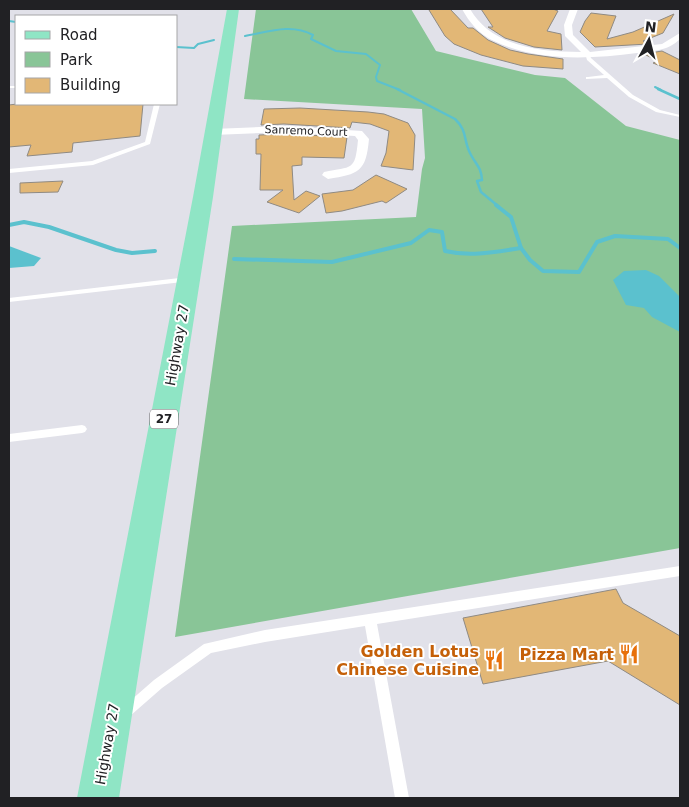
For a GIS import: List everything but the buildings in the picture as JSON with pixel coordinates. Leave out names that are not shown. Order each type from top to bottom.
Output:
[{"type":"main road","name":"Highway 27","points":[[98,798],[214,132],[233,9]]},
{"type":"street","points":[[466,9],[470,17],[480,28],[494,38],[518,47],[540,52],[588,53],[634,50],[668,45],[680,50]]},
{"type":"street","points":[[574,9],[568,25],[569,36],[588,53]]},
{"type":"street","points":[[668,45],[680,35]]},
{"type":"street","name":"Sanremo Court","points":[[214,132],[284,129],[358,132],[364,139],[362,162],[353,171],[328,175]]},
{"type":"lane","points":[[588,53],[589,59],[631,96],[658,111],[680,116]]},
{"type":"lane","points":[[588,78],[609,76]]},
{"type":"lane","points":[[9,171],[93,163],[148,143],[157,105]]},
{"type":"lane","points":[[9,300],[188,279]]},
{"type":"lane","points":[[9,438],[82,429]]},
{"type":"lane","points":[[111,725],[158,684],[208,648],[265,636],[680,571]]},
{"type":"lane","points":[[370,620],[402,798]]},
{"type":"green space","points":[[256,9],[411,9],[436,51],[535,75],[565,78],[626,126],[680,140],[680,548],[175,637],[232,226],[416,217],[425,158],[422,109],[244,99]]},
{"type":"water","points":[[9,246],[41,258],[34,266],[9,268]]},
{"type":"water","points":[[646,270],[659,276],[680,297],[680,332],[652,317],[644,308],[626,305],[613,280],[624,271]]},
{"type":"waterway","points":[[9,21],[15,22]]},
{"type":"waterway","points":[[245,36],[288,29],[305,31],[313,35],[311,39],[336,51],[366,54],[380,65],[376,77],[377,81],[400,90]]},
{"type":"waterway","points":[[178,47],[194,48],[198,44],[214,40]]},
{"type":"waterway","points":[[655,87],[661,90]]},
{"type":"waterway","points":[[397,89],[455,119],[459,123],[473,159],[481,172],[482,180],[477,181],[481,192],[498,206]]},
{"type":"waterway","points":[[658,89],[680,99]]},
{"type":"waterway","points":[[496,205],[511,217],[521,248]]},
{"type":"waterway","points":[[9,225],[24,222],[49,227],[116,250],[132,253],[155,251]]},
{"type":"waterway","points":[[234,259],[332,262],[411,243],[429,230],[442,232],[445,251],[455,253],[474,254],[521,248]]},
{"type":"waterway","points":[[521,248],[530,260],[543,271],[579,272],[597,242],[615,236],[668,239],[680,248]]},
{"type":"place","name":"Pizza Mart","points":[[629,654]]},
{"type":"place","name":"Golden Lotus Chinese Cuisine","points":[[494,660]]}]
